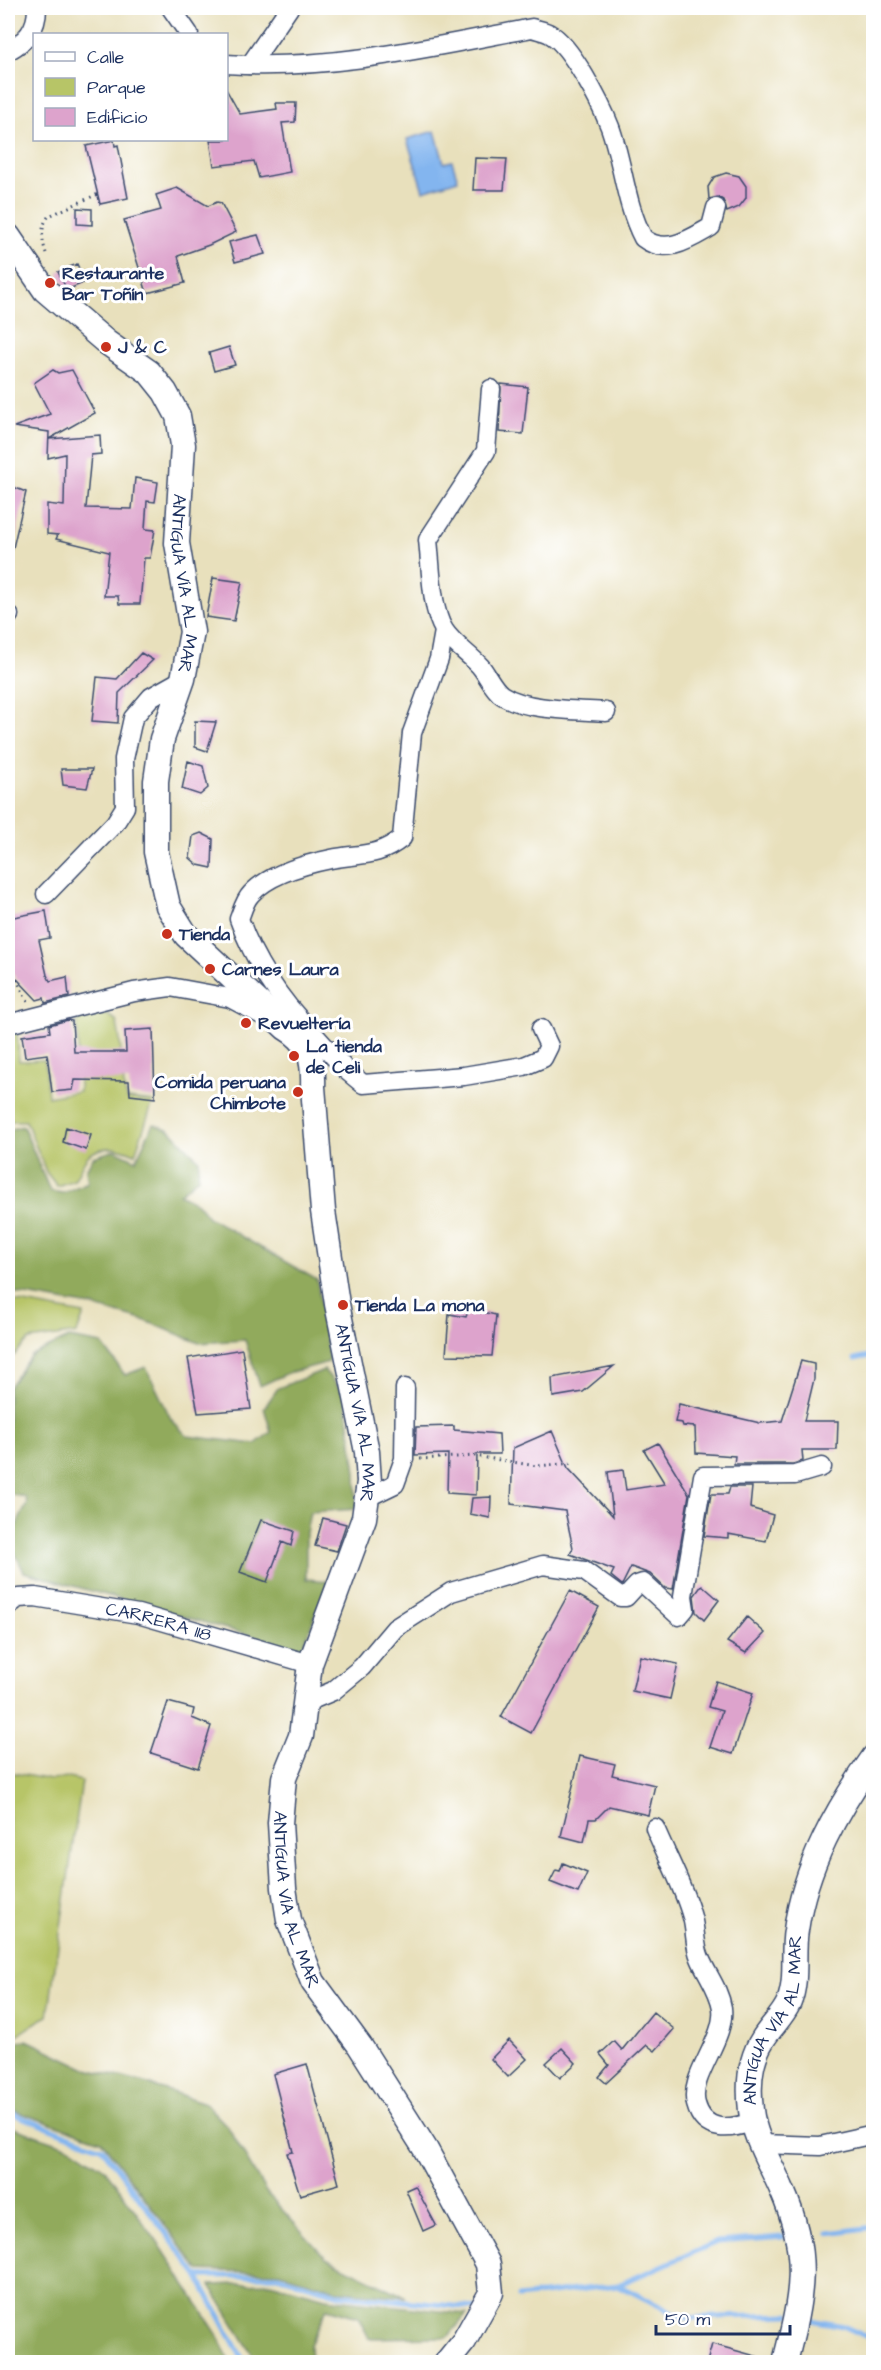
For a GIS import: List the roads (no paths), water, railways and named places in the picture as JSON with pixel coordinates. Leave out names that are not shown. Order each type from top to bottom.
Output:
[{"type":"main road","name":"ANTIGUA VÍA AL MAR","points":[[8,236],[45,290],[106,342],[149,372],[165,392],[178,416],[183,445],[177,543],[192,632],[183,679],[162,739],[156,781],[156,852],[168,906],[186,935],[286,1028],[299,1036],[311,1052],[314,1066],[313,1086],[323,1210],[337,1304],[367,1452],[368,1497],[364,1518],[310,1664],[301,1736],[284,1778],[280,1823],[289,1920],[313,1982],[360,2046],[426,2150],[488,2264],[491,2293],[464,2341],[447,2362]]},
{"type":"main road","name":"ANTIGUA VÍA AL MAR","points":[[785,2362],[796,2314],[803,2264],[799,2236],[789,2206],[757,2133],[750,2106],[754,2058],[762,2040],[789,2003],[793,1988],[796,1929],[804,1892],[822,1844],[846,1797],[873,1756]]},
{"type":"street","points":[[8,51],[32,33],[37,19],[37,8]]},
{"type":"street","points":[[171,8],[188,33]]},
{"type":"street","points":[[250,65],[289,8]]},
{"type":"street","points":[[228,64],[351,60],[532,28],[551,34],[564,46],[578,67],[610,127],[625,186],[643,238],[651,244],[663,247],[683,243],[711,227],[716,208]]},
{"type":"street","points":[[491,389],[486,451],[428,540],[432,596],[444,631],[469,654],[503,696],[536,706],[606,712]]},
{"type":"street","points":[[444,631],[439,658],[412,733],[402,838],[388,849],[366,856],[332,858],[278,875],[249,896],[239,919],[253,951],[294,1015],[346,1070],[363,1084],[464,1076],[524,1066],[543,1058],[549,1046],[541,1029]]},
{"type":"street","points":[[46,894],[115,823],[125,807],[124,759],[133,718],[151,697],[183,679]]},
{"type":"street","points":[[8,1024],[134,992],[170,987],[230,998],[286,1028],[310,1030]]},
{"type":"street","points":[[368,1497],[395,1484],[404,1459],[405,1388]]},
{"type":"street","points":[[307,1702],[333,1691],[362,1667],[395,1628],[451,1592],[543,1565],[584,1571],[620,1597],[626,1597],[638,1584],[643,1584],[678,1616],[685,1609],[683,1596],[703,1476],[795,1474],[822,1467]]},
{"type":"street","name":"CARRERA 118","points":[[8,1606],[18,1598],[35,1597],[138,1614],[310,1664]]},
{"type":"street","points":[[655,1828],[693,1918],[695,1945],[713,1982],[722,2010],[717,2034],[694,2089],[696,2106],[709,2123],[728,2130],[757,2133],[820,2146],[873,2134]]},
{"type":"water","points":[[435,131],[444,163],[452,161],[458,180],[423,191],[407,139]]},
{"type":"waterway","points":[[855,1359],[874,1355]]},
{"type":"waterway","points":[[8,2112],[102,2148],[198,2276],[244,2362]]},
{"type":"waterway","points":[[828,2233],[874,2227]]},
{"type":"waterway","points":[[618,2285],[717,2242],[783,2237]]},
{"type":"waterway","points":[[198,2276],[278,2276],[344,2295],[474,2308]]},
{"type":"waterway","points":[[518,2297],[618,2285],[683,2318],[789,2315]]},
{"type":"waterway","points":[[801,2318],[843,2326],[874,2340]]},
{"type":"place","name":"Restaurante Bar Toñín","points":[[50,283]]},
{"type":"place","name":"J & C","points":[[106,347]]},
{"type":"place","name":"Tienda","points":[[167,934]]},
{"type":"place","name":"Carnes Laura","points":[[210,969]]},
{"type":"place","name":"Revueltería","points":[[246,1023]]},
{"type":"place","name":"La tienda de Celi","points":[[294,1056]]},
{"type":"place","name":"Comida peruana Chimbote","points":[[298,1092]]},
{"type":"place","name":"Tienda La mona","points":[[343,1305]]}]
